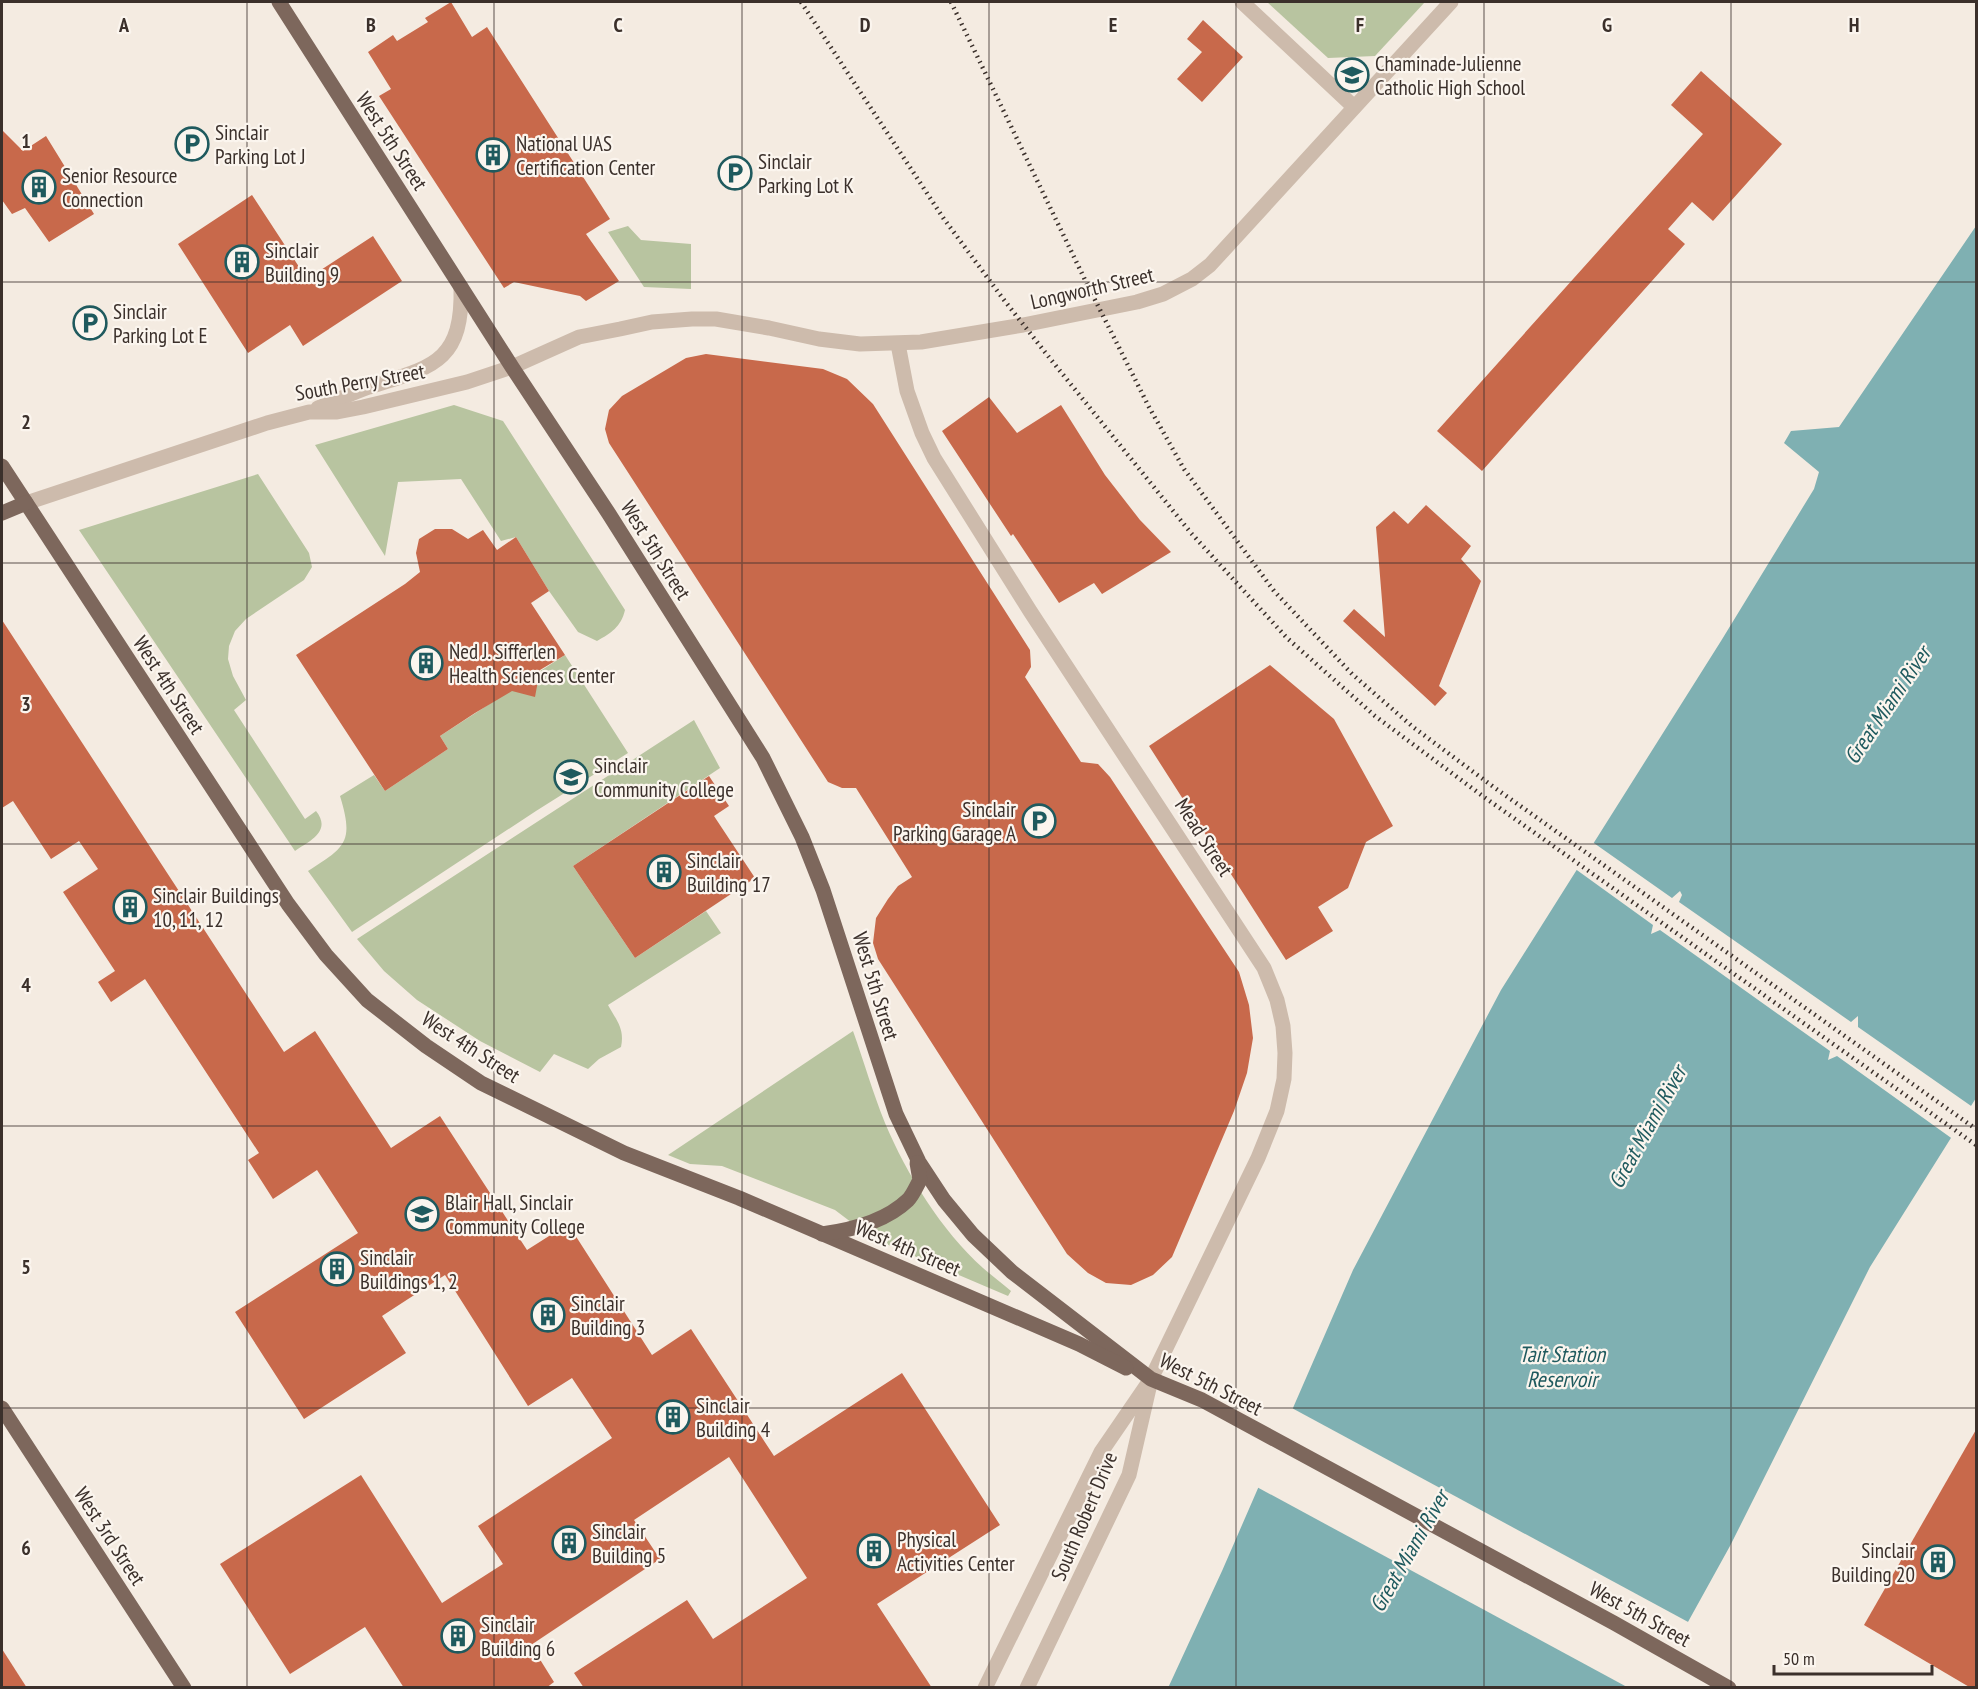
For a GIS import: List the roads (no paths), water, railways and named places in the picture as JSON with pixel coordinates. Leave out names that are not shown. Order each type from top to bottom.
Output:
[{"type":"main road","name":"West 5th Street","points":[[279,2],[512,367],[609,514],[772,774],[802,837],[844,951],[896,1114],[916,1155],[944,1200],[973,1235],[1012,1272],[1151,1380],[1202,1400],[1726,1686]]},
{"type":"main road","name":"West 4th Street","points":[[2,466],[288,904],[326,955],[367,1000],[426,1046],[481,1083],[624,1153],[739,1198],[1079,1344],[1151,1380]]},
{"type":"main road","name":"South Perry Street","points":[[2,513],[26,503]]},
{"type":"main road","points":[[822,1234],[848,1230],[876,1221],[908,1200],[920,1180],[916,1155]]},
{"type":"main road","name":"West 3rd Street","points":[[2,1408],[184,1688]]},
{"type":"street","points":[[1242,2],[1354,107]]},
{"type":"street","name":"Longworth Street","points":[[730,321],[839,342],[898,344],[1023,325],[1137,302],[1163,294],[1192,279],[1210,265],[1451,2]]},
{"type":"street","points":[[309,412],[430,365],[435,361],[449,348],[458,330],[462,310],[461,287]]},
{"type":"street","name":"South Perry Street","points":[[26,503],[215,439],[309,412],[337,412],[467,382],[512,367],[579,337],[652,322],[692,319],[730,321]]},
{"type":"street","name":"Mead Street","points":[[898,344],[907,391],[934,458],[1030,611],[1264,968],[1277,1000],[1283,1026],[1285,1053],[1284,1079],[1277,1111],[1258,1158],[1151,1380]]},
{"type":"street","name":"South Robert Drive","points":[[985,1688],[1101,1452],[1151,1380]]},
{"type":"street","name":"South Robert Drive","points":[[1027,1688],[1129,1475],[1151,1380]]},
{"type":"water","name":"Tait Station Reservoir","points":[[1976,226],[1976,1098],[1870,1267],[1730,1546],[1652,1687],[1168,1688],[1222,1571],[1353,1270],[1501,990],[1814,489],[1819,472],[1784,443],[1791,431],[1839,427]]},
{"type":"railway","points":[[801,2],[944,219],[1004,300],[1191,533],[1287,638],[1375,716],[1484,797],[1976,1145]]},
{"type":"railway","points":[[951,2],[1149,407],[1184,469],[1274,591],[1352,674],[1413,727],[1495,788],[1976,1129]]},
{"type":"place","name":"Chaminade-Julienne Catholic High School","points":[[1352,75]]},
{"type":"place","name":"Sinclair Parking Lot J","points":[[192,144]]},
{"type":"place","name":"National UAS Certification Center","points":[[493,155]]},
{"type":"place","name":"Sinclair Parking Lot K","points":[[735,173]]},
{"type":"place","name":"Senior Resource Connection","points":[[39,187]]},
{"type":"place","name":"Sinclair Building 9","points":[[242,262]]},
{"type":"place","name":"Sinclair Parking Lot E","points":[[90,323]]},
{"type":"place","name":"Ned J. Sifferlen Health Sciences Center","points":[[426,663]]},
{"type":"place","name":"Sinclair Community College","points":[[571,777]]},
{"type":"place","name":"Sinclair Parking Garage A","points":[[1039,821]]},
{"type":"place","name":"Sinclair Building 17","points":[[664,872]]},
{"type":"place","name":"Sinclair Buildings 10, 11, 12","points":[[130,907]]},
{"type":"place","name":"Blair Hall, Sinclair Community College","points":[[422,1214]]},
{"type":"place","name":"Sinclair Buildings 1, 2","points":[[337,1269]]},
{"type":"place","name":"Sinclair Building 3","points":[[548,1315]]},
{"type":"place","name":"Sinclair Building 4","points":[[673,1417]]},
{"type":"place","name":"Sinclair Building 5","points":[[569,1543]]},
{"type":"place","name":"Physical Activities Center","points":[[874,1551]]},
{"type":"place","name":"Sinclair Building 20","points":[[1938,1562]]},
{"type":"place","name":"Sinclair Building 6","points":[[458,1636]]},
{"type":"water label","name":"Great Miami River","points":[[1887,705]]},
{"type":"water label","name":"Great Miami River","points":[[1647,1127]]},
{"type":"water label","name":"Great Miami River","points":[[1409,1551]]}]
